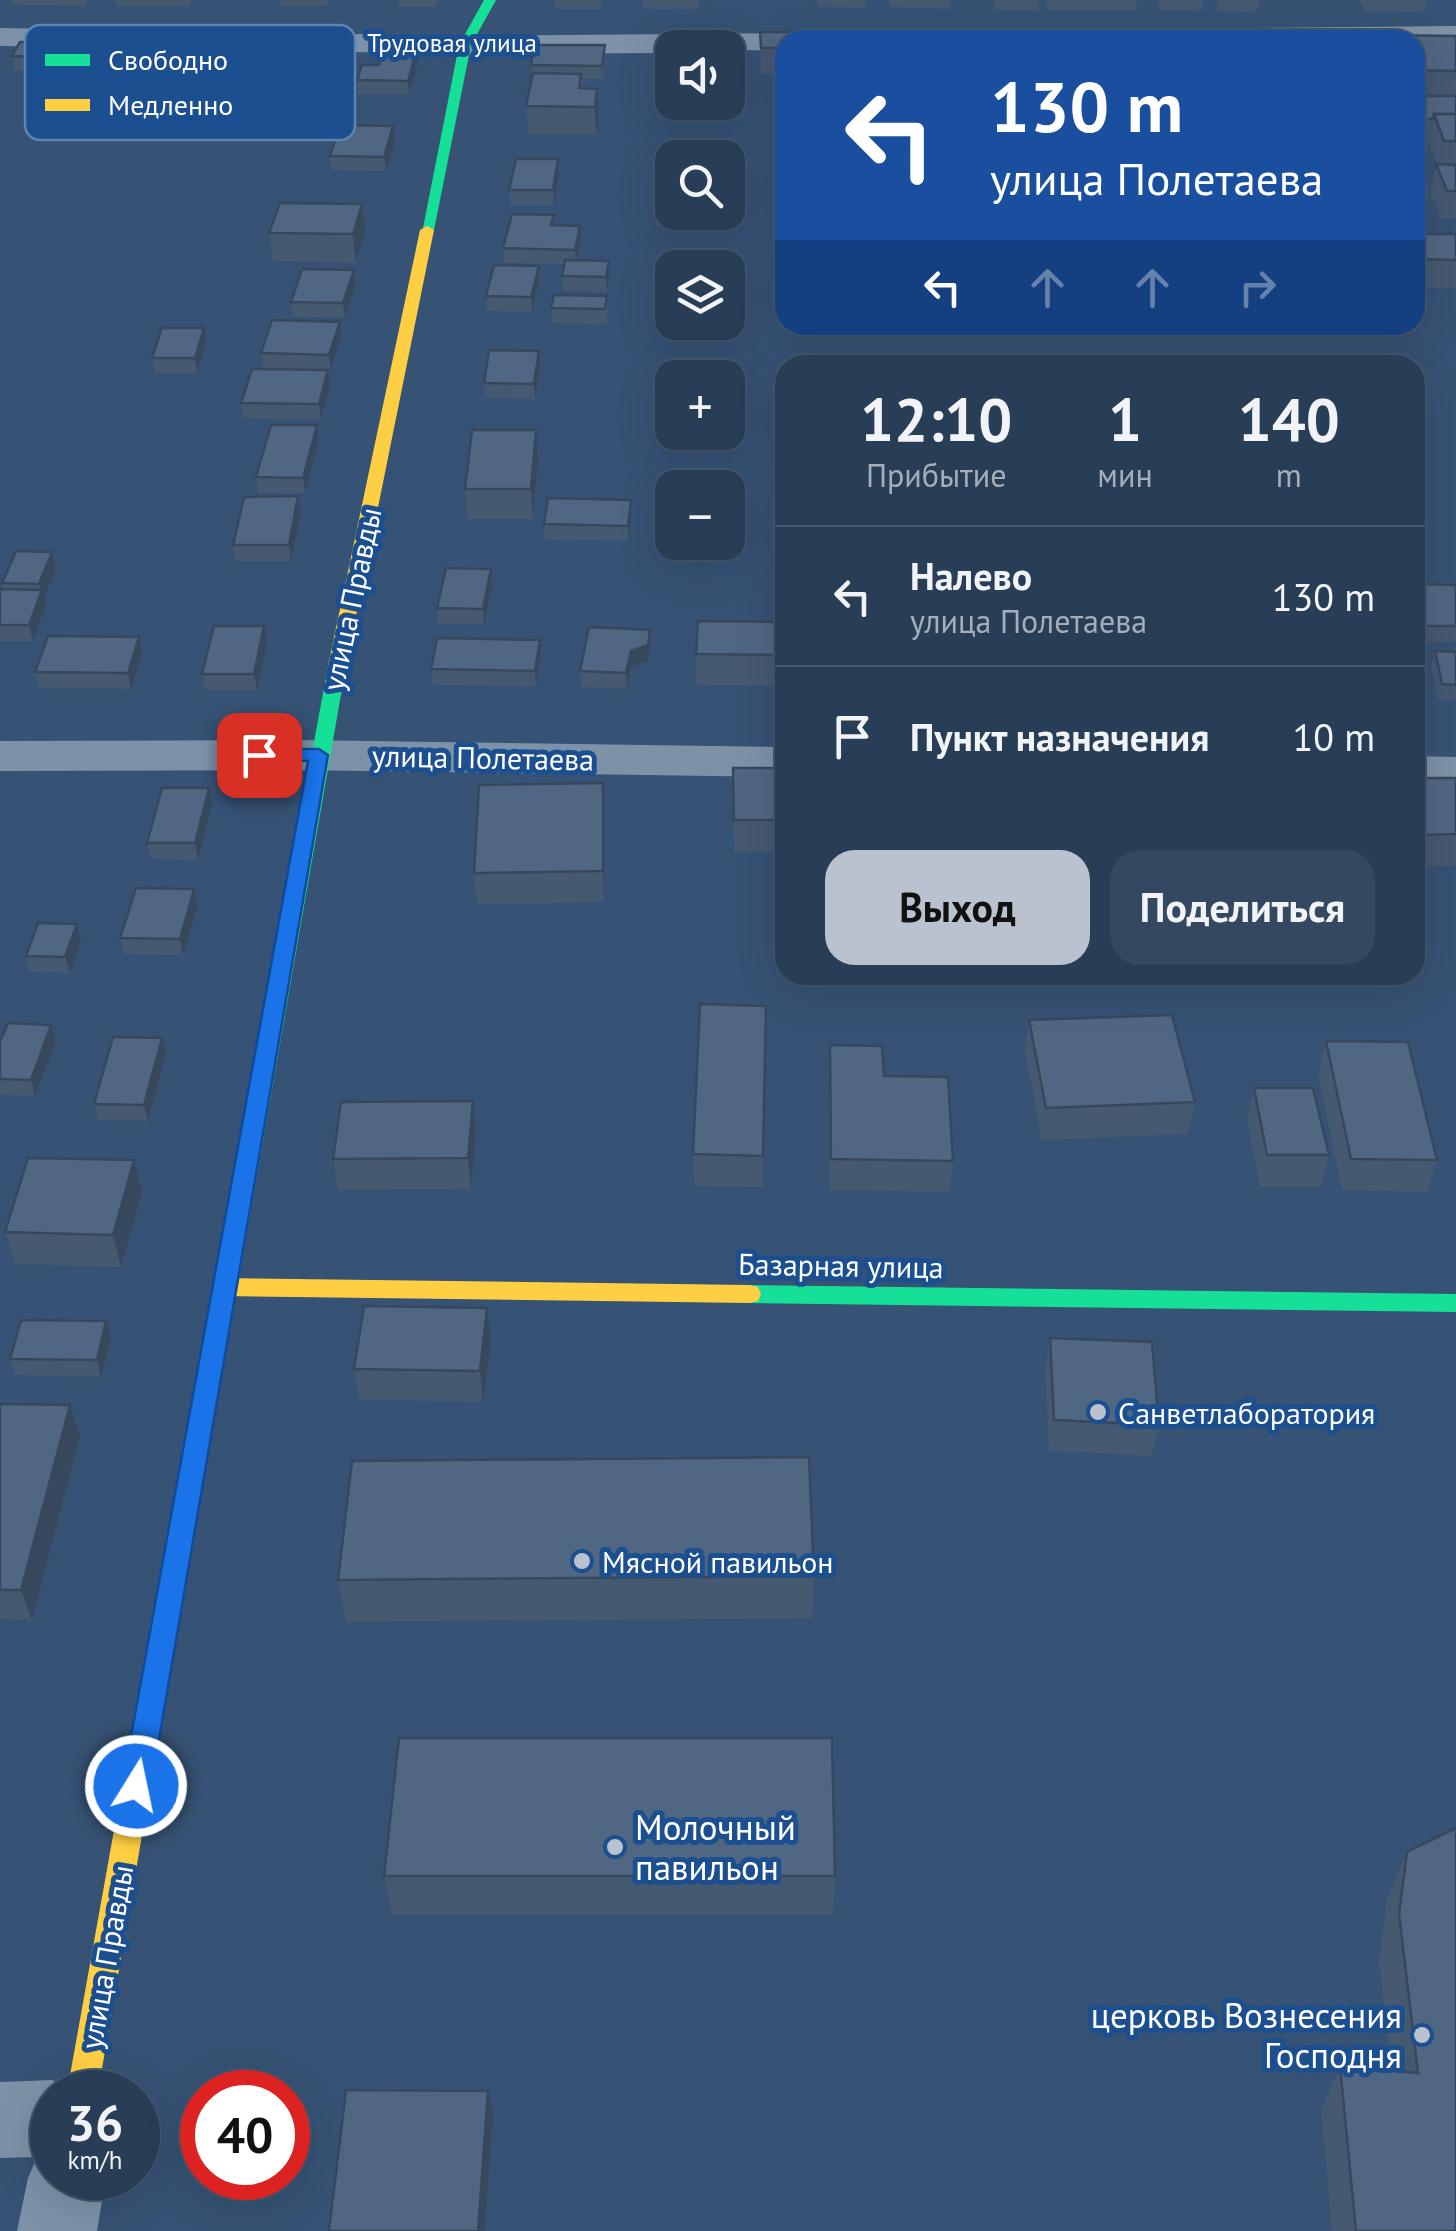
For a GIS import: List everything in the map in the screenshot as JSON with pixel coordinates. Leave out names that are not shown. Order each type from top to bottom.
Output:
[{"type":"street","name":"улица Правды","points":[[86,2070],[319,755],[465,45],[490,0]]},
{"type":"street","points":[[1425,35],[1456,35]]},
{"type":"street","name":"Трудовая улица","points":[[0,38],[25,38]]},
{"type":"street","name":"Трудовая улица","points":[[355,43],[775,42]]},
{"type":"street","name":"улица Полетаева","points":[[0,756],[319,755],[775,762]]},
{"type":"street","points":[[1425,771],[1456,772]]},
{"type":"street","name":"Базарная улица","points":[[224,1287],[1456,1303]]},
{"type":"street","points":[[0,2120],[30,2119]]},
{"type":"street","points":[[57,2231],[63,2200]]},
{"type":"building","points":[[760,32],[775,32],[775,48],[761,48]]},
{"type":"building","points":[[1425,36],[1456,36],[1456,71],[1425,70]]},
{"type":"building","points":[[20,42],[25,42],[25,56],[12,56]]},
{"type":"building","points":[[386,45],[418,45],[408,81],[357,80],[362,65],[379,65]]},
{"type":"building","points":[[534,45],[605,45],[602,66],[531,65]]},
{"type":"building","points":[[533,73],[581,74],[579,88],[597,89],[595,107],[526,106]]},
{"type":"building","points":[[1425,96],[1456,96],[1456,114],[1434,114],[1432,119],[1425,119]]},
{"type":"building","points":[[1434,114],[1456,114],[1456,141],[1444,141]]},
{"type":"building","points":[[355,125],[393,126],[384,157],[330,156],[335,140],[355,140]]},
{"type":"building","points":[[516,159],[558,159],[553,190],[509,190]]},
{"type":"building","points":[[1436,164],[1456,165],[1456,191],[1447,191]]},
{"type":"building","points":[[280,203],[362,204],[353,234],[269,233]]},
{"type":"building","points":[[512,214],[554,215],[551,225],[580,226],[575,250],[503,248]]},
{"type":"building","points":[[1425,234],[1456,234],[1456,260],[1425,259]]},
{"type":"building","points":[[565,260],[609,261],[606,277],[562,276]]},
{"type":"building","points":[[494,265],[539,266],[531,297],[486,296]]},
{"type":"building","points":[[302,269],[354,270],[343,303],[291,302]]},
{"type":"building","points":[[554,295],[607,296],[605,309],[551,308]]},
{"type":"building","points":[[272,320],[340,322],[329,355],[261,353]]},
{"type":"building","points":[[162,328],[204,328],[195,358],[152,358]]},
{"type":"building","points":[[489,350],[539,351],[534,384],[484,383]]},
{"type":"building","points":[[252,369],[328,370],[319,404],[241,403]]},
{"type":"building","points":[[271,425],[317,425],[303,478],[256,477]]},
{"type":"building","points":[[472,430],[536,430],[531,489],[465,489]]},
{"type":"building","points":[[298,496],[289,545],[233,545],[244,497]]},
{"type":"building","points":[[548,498],[631,500],[628,526],[544,524]]},
{"type":"building","points":[[16,551],[52,552],[39,584],[2,583]]},
{"type":"building","points":[[446,568],[491,569],[483,609],[437,608]]},
{"type":"building","points":[[1425,584],[1456,585],[1456,626],[1425,626]]},
{"type":"building","points":[[0,589],[42,590],[29,625],[0,625]]},
{"type":"building","points":[[698,621],[775,622],[775,655],[696,654]]},
{"type":"building","points":[[214,626],[264,626],[254,674],[202,674]]},
{"type":"building","points":[[589,627],[650,630],[648,645],[631,651],[626,673],[580,671]]},
{"type":"building","points":[[48,636],[139,637],[128,673],[35,672]]},
{"type":"building","points":[[437,638],[540,640],[535,671],[431,669]]},
{"type":"building","points":[[1435,651],[1456,652],[1456,685],[1442,684]]},
{"type":"building","points":[[733,768],[775,768],[775,820],[734,820]]},
{"type":"building","points":[[1425,778],[1456,778],[1456,834],[1425,835]]},
{"type":"building","points":[[603,783],[603,871],[474,873],[479,785]]},
{"type":"building","points":[[162,788],[209,788],[195,843],[147,843]]},
{"type":"building","points":[[136,888],[194,889],[180,939],[120,938]]},
{"type":"building","points":[[38,923],[77,924],[65,957],[26,956]]},
{"type":"building","points":[[700,1004],[766,1006],[763,1156],[693,1154]]},
{"type":"building","points":[[1172,1015],[1195,1102],[1046,1108],[1029,1020]]},
{"type":"building","points":[[8,1023],[51,1025],[31,1080],[0,1079],[0,1042]]},
{"type":"building","points":[[113,1037],[162,1038],[144,1105],[94,1104]]},
{"type":"building","points":[[1326,1041],[1408,1042],[1437,1160],[1351,1159]]},
{"type":"building","points":[[830,1045],[882,1046],[884,1076],[948,1077],[953,1161],[831,1159]]},
{"type":"building","points":[[1254,1088],[1313,1088],[1329,1155],[1267,1155]]},
{"type":"building","points":[[473,1101],[468,1158],[333,1159],[341,1102]]},
{"type":"building","points":[[28,1158],[134,1160],[113,1235],[5,1232]]},
{"type":"building","points":[[364,1306],[487,1308],[480,1371],[354,1369]]},
{"type":"building","points":[[21,1320],[106,1321],[97,1360],[10,1359]]},
{"type":"building","points":[[1050,1338],[1152,1342],[1159,1425],[1054,1420]]},
{"type":"building","points":[[0,1404],[70,1405],[21,1590],[0,1590]]},
{"type":"building","name":"Мясной павильон","points":[[809,1457],[814,1576],[338,1580],[352,1461]]},
{"type":"building","name":"Молочный павильон","points":[[399,1738],[832,1738],[835,1876],[384,1876]]},
{"type":"building","name":"церковь Вознесения Господня","points":[[1456,1828],[1456,2231],[1356,2231],[1340,2066],[1418,2073],[1399,1914],[1407,1852]]},
{"type":"building","points":[[346,2090],[488,2091],[478,2231],[329,2231]]},
{"type":"traffic: fast","points":[[427,230],[465,45],[490,0]]},
{"type":"traffic: fast","points":[[146,1730],[337,666]]},
{"type":"traffic: fast","points":[[749,1294],[1456,1303]]},
{"type":"traffic: slow","points":[[337,666],[427,230]]},
{"type":"traffic: slow","points":[[224,1287],[749,1294]]},
{"type":"traffic: slow","points":[[86,2070],[146,1730]]},
{"type":"place","name":"Санветлаборатория","points":[[1098,1412]]},
{"type":"place","name":"Мясной павильон","points":[[582,1561]]},
{"type":"place","name":"Молочный павильон","points":[[615,1847]]},
{"type":"place","name":"церковь Вознесения Господня","points":[[1422,2035]]},
{"type":"route","points":[[136,1786],[319,755],[259,755]]}]
